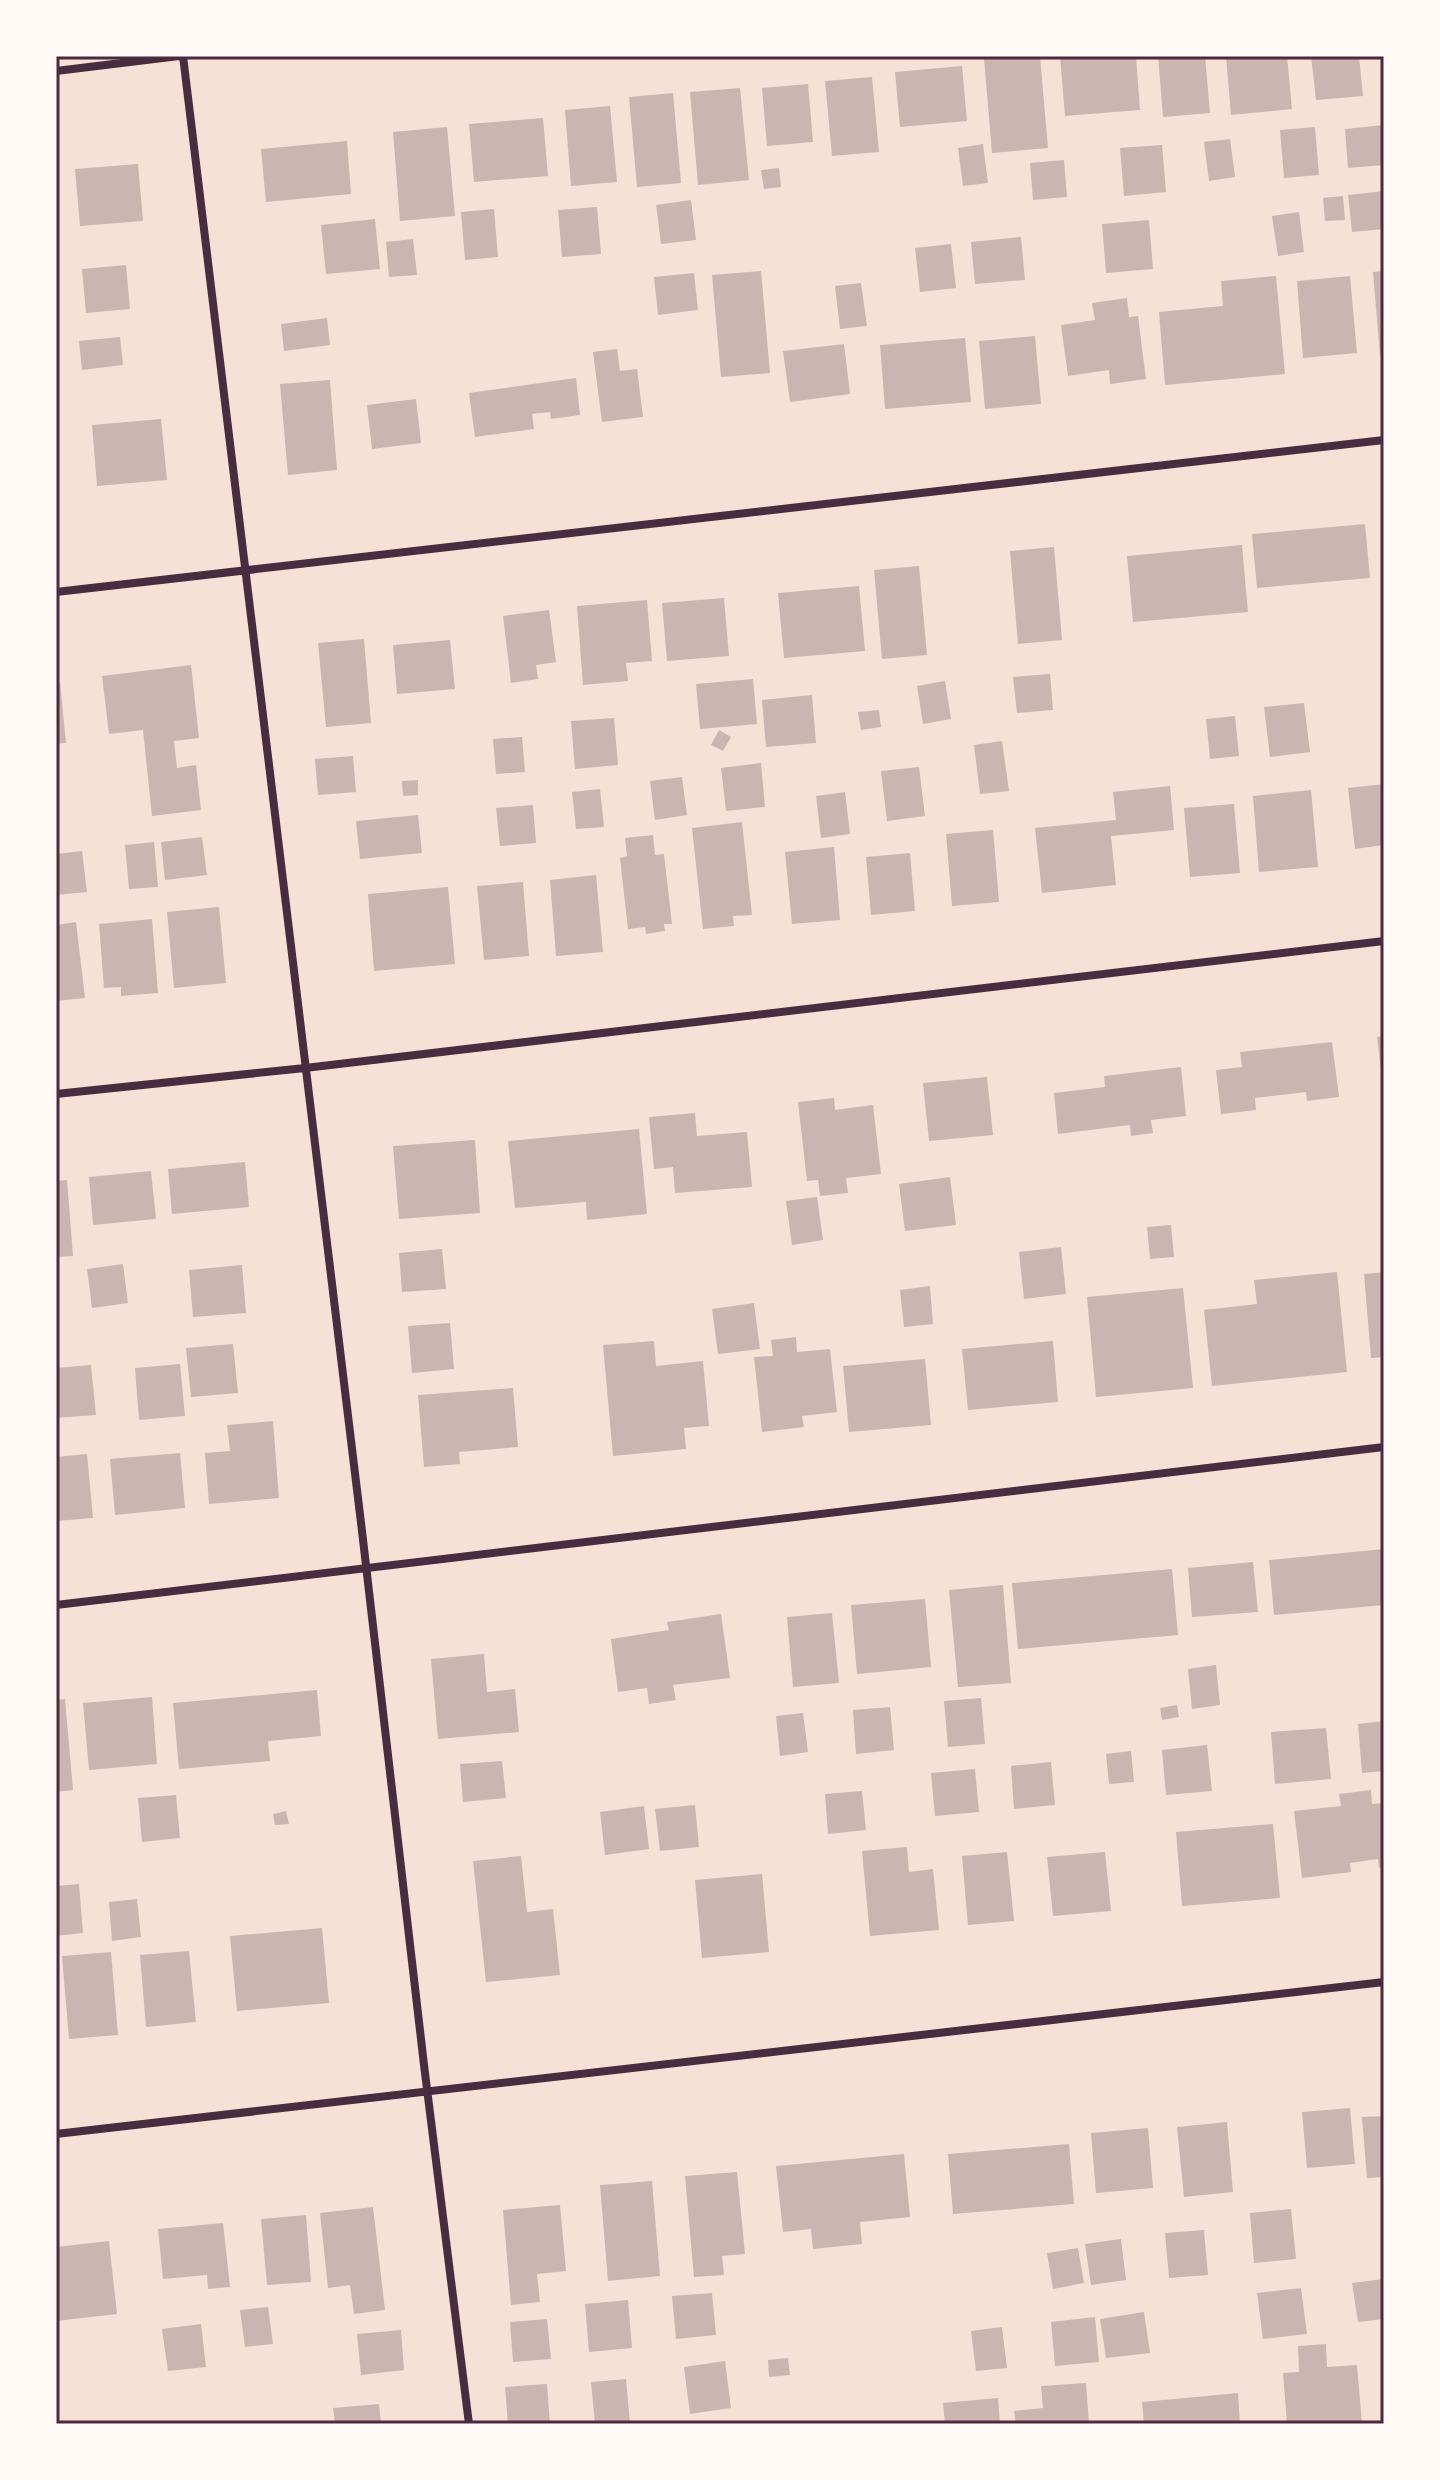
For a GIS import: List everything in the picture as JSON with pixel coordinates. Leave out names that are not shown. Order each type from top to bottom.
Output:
[{"type":"street","points":[[56,71],[181,56],[469,2424]]},
{"type":"street","points":[[56,592],[1384,440]]},
{"type":"street","points":[[56,1094],[305,1068],[1384,941]]},
{"type":"street","points":[[56,1605],[1384,1447]]},
{"type":"street","points":[[56,2134],[1384,1982]]},
{"type":"building","points":[[1040,56],[1048,148],[992,153],[984,59]]},
{"type":"building","points":[[1060,56],[1136,56],[1140,110],[1065,116]]},
{"type":"building","points":[[1158,56],[1205,56],[1210,113],[1163,117]]},
{"type":"building","points":[[1226,56],[1287,56],[1292,109],[1231,115]]},
{"type":"building","points":[[1311,56],[1359,56],[1363,96],[1316,100]]},
{"type":"building","points":[[962,66],[967,121],[900,127],[895,72]]},
{"type":"building","points":[[872,77],[879,152],[832,156],[825,81]]},
{"type":"building","points":[[808,84],[813,142],[767,146],[762,88]]},
{"type":"building","points":[[740,88],[749,180],[698,185],[690,92]]},
{"type":"building","points":[[673,93],[681,183],[637,187],[629,97]]},
{"type":"building","points":[[610,106],[617,182],[571,186],[565,110]]},
{"type":"building","points":[[543,118],[548,176],[474,182],[469,124]]},
{"type":"building","points":[[1384,125],[1384,165],[1348,168],[1345,129]]},
{"type":"building","points":[[447,127],[455,216],[400,221],[393,132]]},
{"type":"building","points":[[1315,127],[1319,175],[1284,178],[1280,130]]},
{"type":"building","points":[[1230,139],[1235,177],[1209,181],[1204,142]]},
{"type":"building","points":[[347,141],[351,194],[266,202],[261,149]]},
{"type":"building","points":[[983,144],[988,183],[963,186],[958,148]]},
{"type":"building","points":[[1162,145],[1166,192],[1124,196],[1120,148]]},
{"type":"building","points":[[1064,160],[1067,197],[1033,200],[1030,163]]},
{"type":"building","points":[[138,164],[143,221],[80,226],[75,169]]},
{"type":"building","points":[[779,168],[781,187],[764,189],[761,170]]},
{"type":"building","points":[[1384,191],[1384,229],[1352,232],[1348,195]]},
{"type":"building","points":[[1343,196],[1345,220],[1325,221],[1323,198]]},
{"type":"building","points":[[691,200],[696,240],[661,244],[656,205]]},
{"type":"building","points":[[597,207],[601,254],[562,257],[558,210]]},
{"type":"building","points":[[494,209],[498,257],[465,260],[461,212]]},
{"type":"building","points":[[1299,212],[1304,252],[1278,256],[1272,216]]},
{"type":"building","points":[[375,219],[380,269],[326,274],[321,225]]},
{"type":"building","points":[[1149,220],[1153,269],[1106,273],[1102,224]]},
{"type":"building","points":[[1021,237],[1025,280],[975,284],[971,242]]},
{"type":"building","points":[[413,239],[417,275],[389,277],[386,242]]},
{"type":"building","points":[[951,244],[956,288],[920,292],[915,248]]},
{"type":"building","points":[[126,265],[130,309],[86,313],[82,269]]},
{"type":"building","points":[[761,271],[770,373],[721,377],[712,275]]},
{"type":"building","points":[[1384,271],[1384,356],[1380,356],[1373,272]]},
{"type":"building","points":[[694,273],[698,310],[658,315],[654,277]]},
{"type":"building","points":[[1276,276],[1285,374],[1165,385],[1159,312],[1223,306],[1221,281]]},
{"type":"building","points":[[1350,276],[1357,353],[1303,358],[1297,281]]},
{"type":"building","points":[[861,283],[867,326],[840,329],[835,286]]},
{"type":"building","points":[[1127,298],[1129,317],[1138,316],[1146,379],[1110,384],[1109,370],[1068,376],[1061,325],[1095,320],[1092,303]]},
{"type":"building","points":[[327,318],[330,345],[284,351],[281,324]]},
{"type":"building","points":[[1035,336],[1041,404],[985,409],[979,341]]},
{"type":"building","points":[[120,337],[123,365],[82,370],[79,341]]},
{"type":"building","points":[[965,338],[971,402],[885,409],[880,345]]},
{"type":"building","points":[[844,344],[850,394],[790,402],[783,351]]},
{"type":"building","points":[[617,349],[620,371],[637,369],[643,417],[602,422],[593,352]]},
{"type":"building","points":[[576,378],[580,415],[551,419],[550,412],[532,414],[534,429],[475,437],[469,393]]},
{"type":"building","points":[[330,380],[337,470],[288,475],[280,384]]},
{"type":"building","points":[[416,399],[421,443],[372,449],[367,405]]},
{"type":"building","points":[[161,419],[167,480],[97,486],[92,425]]},
{"type":"building","points":[[1365,524],[1370,578],[1257,588],[1252,534]]},
{"type":"building","points":[[1242,545],[1248,612],[1133,622],[1127,556]]},
{"type":"building","points":[[1054,547],[1062,640],[1018,644],[1010,551]]},
{"type":"building","points":[[919,566],[927,655],[882,659],[874,570]]},
{"type":"building","points":[[859,586],[865,651],[784,658],[778,593]]},
{"type":"building","points":[[724,598],[729,656],[667,661],[662,603]]},
{"type":"building","points":[[647,600],[652,661],[626,663],[628,681],[583,685],[577,606]]},
{"type":"building","points":[[549,610],[556,662],[536,665],[538,679],[511,683],[503,616]]},
{"type":"building","points":[[364,639],[371,723],[326,727],[318,643]]},
{"type":"building","points":[[450,640],[455,689],[397,694],[393,645]]},
{"type":"building","points":[[191,665],[199,738],[174,741],[177,768],[196,765],[201,810],[152,816],[143,730],[109,734],[102,676]]},
{"type":"building","points":[[1050,674],[1053,710],[1017,713],[1013,677]]},
{"type":"building","points":[[753,679],[757,724],[700,729],[696,684]]},
{"type":"building","points":[[945,681],[951,719],[923,724],[917,686]]},
{"type":"building","points":[[60,682],[66,743],[56,744],[56,683]]},
{"type":"building","points":[[812,695],[816,743],[766,747],[762,700]]},
{"type":"building","points":[[1304,703],[1310,752],[1270,757],[1264,707]]},
{"type":"building","points":[[879,710],[881,727],[861,730],[858,712]]},
{"type":"building","points":[[1235,716],[1239,756],[1210,759],[1206,719]]},
{"type":"building","points":[[614,718],[618,765],[575,769],[571,721]]},
{"type":"building","points":[[719,730],[731,737],[723,751],[711,745]]},
{"type":"building","points":[[522,737],[525,772],[496,774],[493,739]]},
{"type":"building","points":[[1002,741],[1009,791],[980,794],[974,745]]},
{"type":"building","points":[[353,756],[356,792],[318,795],[315,759]]},
{"type":"building","points":[[761,763],[765,807],[726,811],[721,768]]},
{"type":"building","points":[[919,767],[925,816],[887,821],[881,771]]},
{"type":"building","points":[[682,777],[687,815],[655,820],[650,781]]},
{"type":"building","points":[[418,780],[418,795],[403,796],[402,781]]},
{"type":"building","points":[[1384,784],[1384,845],[1355,849],[1348,788]]},
{"type":"building","points":[[1170,786],[1174,830],[1111,836],[1116,885],[1042,893],[1035,828],[1116,820],[1113,792]]},
{"type":"building","points":[[600,789],[604,827],[576,829],[572,792]]},
{"type":"building","points":[[1311,790],[1318,867],[1259,872],[1253,796]]},
{"type":"building","points":[[845,792],[850,834],[821,838],[816,796]]},
{"type":"building","points":[[1234,804],[1240,873],[1190,877],[1184,808]]},
{"type":"building","points":[[533,805],[536,843],[500,846],[496,808]]},
{"type":"building","points":[[418,815],[422,853],[360,859],[356,821]]},
{"type":"building","points":[[742,822],[752,915],[733,916],[734,926],[703,929],[692,828]]},
{"type":"building","points":[[993,830],[999,902],[952,906],[946,834]]},
{"type":"building","points":[[653,835],[655,855],[664,854],[672,924],[664,924],[665,931],[646,934],[645,927],[628,929],[620,858],[627,856],[625,838]]},
{"type":"building","points":[[202,837],[207,875],[165,880],[161,842]]},
{"type":"building","points":[[154,842],[158,887],[129,889],[125,845]]},
{"type":"building","points":[[834,847],[840,920],[792,924],[785,852]]},
{"type":"building","points":[[82,851],[87,892],[56,895],[56,854]]},
{"type":"building","points":[[910,853],[915,911],[871,915],[866,857]]},
{"type":"building","points":[[596,875],[603,952],[556,956],[550,880]]},
{"type":"building","points":[[523,882],[529,956],[484,960],[477,886]]},
{"type":"building","points":[[448,887],[455,964],[374,971],[368,894]]},
{"type":"building","points":[[219,907],[226,983],[174,988],[167,912]]},
{"type":"building","points":[[152,919],[158,993],[121,996],[121,987],[104,988],[99,924]]},
{"type":"building","points":[[76,922],[85,998],[56,1001],[56,925]]},
{"type":"building","points":[[1384,1036],[1384,1078],[1382,1079],[1377,1037]]},
{"type":"building","points":[[1332,1042],[1339,1097],[1307,1101],[1306,1092],[1255,1098],[1256,1110],[1221,1114],[1216,1070],[1242,1067],[1240,1052]]},
{"type":"building","points":[[1181,1067],[1186,1116],[1151,1120],[1153,1133],[1131,1136],[1130,1125],[1058,1134],[1054,1093],[1105,1087],[1104,1076]]},
{"type":"building","points":[[987,1077],[993,1135],[929,1141],[923,1083]]},
{"type":"building","points":[[834,1098],[835,1110],[873,1105],[881,1174],[846,1178],[848,1193],[820,1196],[818,1180],[807,1181],[798,1102]]},
{"type":"building","points":[[695,1113],[697,1136],[747,1132],[752,1187],[675,1193],[673,1167],[654,1169],[649,1117]]},
{"type":"building","points":[[639,1129],[647,1214],[587,1220],[586,1202],[515,1208],[508,1141]]},
{"type":"building","points":[[475,1140],[480,1213],[399,1219],[393,1146]]},
{"type":"building","points":[[245,1162],[249,1207],[172,1214],[168,1169]]},
{"type":"building","points":[[151,1171],[156,1219],[93,1225],[89,1177]]},
{"type":"building","points":[[950,1177],[956,1225],[905,1231],[899,1184]]},
{"type":"building","points":[[67,1180],[73,1256],[56,1257],[56,1181]]},
{"type":"building","points":[[817,1197],[823,1240],[792,1245],[786,1201]]},
{"type":"building","points":[[1171,1225],[1174,1257],[1150,1259],[1147,1227]]},
{"type":"building","points":[[1061,1247],[1066,1294],[1024,1299],[1019,1252]]},
{"type":"building","points":[[442,1249],[446,1289],[402,1292],[399,1253]]},
{"type":"building","points":[[123,1264],[128,1303],[92,1308],[87,1269]]},
{"type":"building","points":[[242,1265],[246,1313],[193,1317],[189,1270]]},
{"type":"building","points":[[1337,1272],[1347,1372],[1212,1386],[1204,1310],[1257,1304],[1254,1280]]},
{"type":"building","points":[[1384,1272],[1384,1357],[1371,1358],[1364,1274]]},
{"type":"building","points":[[930,1286],[933,1324],[904,1327],[900,1290]]},
{"type":"building","points":[[1183,1288],[1193,1388],[1096,1397],[1087,1297]]},
{"type":"building","points":[[754,1303],[760,1349],[718,1354],[712,1309]]},
{"type":"building","points":[[450,1323],[454,1369],[412,1373],[408,1326]]},
{"type":"building","points":[[796,1337],[797,1352],[830,1349],[837,1412],[802,1416],[804,1427],[762,1432],[754,1357],[773,1356],[771,1340]]},
{"type":"building","points":[[654,1341],[656,1366],[703,1361],[709,1426],[684,1428],[686,1449],[613,1456],[603,1345]]},
{"type":"building","points":[[1053,1341],[1058,1402],[968,1410],[962,1349]]},
{"type":"building","points":[[233,1344],[238,1393],[191,1397],[186,1348]]},
{"type":"building","points":[[925,1359],[931,1425],[849,1432],[843,1366]]},
{"type":"building","points":[[180,1364],[185,1416],[139,1420],[135,1368]]},
{"type":"building","points":[[91,1365],[96,1415],[56,1418],[56,1368]]},
{"type":"building","points":[[513,1388],[518,1447],[459,1452],[460,1464],[424,1467],[418,1395]]},
{"type":"building","points":[[273,1421],[279,1498],[209,1504],[205,1453],[230,1451],[227,1425]]},
{"type":"building","points":[[180,1453],[185,1508],[115,1515],[110,1459]]},
{"type":"building","points":[[87,1454],[93,1518],[56,1521],[56,1457]]},
{"type":"building","points":[[1384,1549],[1384,1605],[1274,1615],[1269,1560]]},
{"type":"building","points":[[1253,1562],[1258,1612],[1192,1617],[1188,1568]]},
{"type":"building","points":[[1172,1569],[1178,1635],[1018,1649],[1012,1583]]},
{"type":"building","points":[[1003,1585],[1011,1683],[958,1687],[949,1590]]},
{"type":"building","points":[[925,1599],[931,1667],[857,1674],[851,1605]]},
{"type":"building","points":[[832,1613],[839,1683],[793,1687],[787,1617]]},
{"type":"building","points":[[721,1614],[730,1678],[673,1685],[676,1700],[649,1704],[647,1688],[618,1692],[611,1639],[669,1630],[667,1622]]},
{"type":"building","points":[[484,1654],[487,1692],[515,1689],[519,1732],[438,1739],[431,1659]]},
{"type":"building","points":[[1216,1665],[1220,1705],[1192,1709],[1188,1669]]},
{"type":"building","points":[[317,1690],[321,1736],[268,1741],[270,1761],[179,1769],[173,1703]]},
{"type":"building","points":[[152,1697],[157,1764],[89,1770],[83,1703]]},
{"type":"building","points":[[981,1698],[985,1744],[948,1747],[944,1701]]},
{"type":"building","points":[[65,1699],[73,1790],[56,1792],[56,1700]]},
{"type":"building","points":[[1177,1705],[1179,1717],[1162,1720],[1160,1708]]},
{"type":"building","points":[[890,1707],[894,1750],[856,1754],[853,1710]]},
{"type":"building","points":[[803,1713],[808,1752],[780,1756],[776,1716]]},
{"type":"building","points":[[1384,1721],[1384,1771],[1362,1773],[1358,1724]]},
{"type":"building","points":[[1326,1728],[1331,1779],[1275,1784],[1271,1732]]},
{"type":"building","points":[[1207,1745],[1212,1791],[1166,1795],[1162,1750]]},
{"type":"building","points":[[1131,1751],[1134,1782],[1109,1784],[1106,1754]]},
{"type":"building","points":[[502,1761],[506,1798],[463,1802],[460,1764]]},
{"type":"building","points":[[1051,1762],[1055,1805],[1014,1809],[1011,1766]]},
{"type":"building","points":[[975,1769],[979,1812],[935,1816],[931,1773]]},
{"type":"building","points":[[1371,1790],[1372,1804],[1384,1803],[1384,1867],[1379,1868],[1378,1859],[1350,1863],[1351,1872],[1302,1878],[1294,1811],[1341,1806],[1339,1794]]},
{"type":"building","points":[[862,1791],[866,1830],[828,1834],[825,1794]]},
{"type":"building","points":[[176,1795],[180,1838],[142,1842],[138,1798]]},
{"type":"building","points":[[695,1805],[699,1847],[660,1851],[655,1809]]},
{"type":"building","points":[[644,1806],[649,1849],[605,1855],[600,1812]]},
{"type":"building","points":[[286,1811],[289,1824],[275,1825],[273,1814]]},
{"type":"building","points":[[1273,1824],[1280,1898],[1182,1906],[1176,1832]]},
{"type":"building","points":[[907,1847],[909,1872],[933,1869],[939,1930],[870,1936],[862,1851]]},
{"type":"building","points":[[1007,1852],[1014,1921],[968,1925],[962,1856]]},
{"type":"building","points":[[1105,1852],[1111,1911],[1053,1916],[1047,1857]]},
{"type":"building","points":[[521,1856],[527,1912],[553,1909],[560,1975],[486,1982],[473,1861]]},
{"type":"building","points":[[762,1874],[769,1952],[702,1958],[695,1880]]},
{"type":"building","points":[[79,1884],[83,1933],[56,1936],[56,1886]]},
{"type":"building","points":[[137,1899],[141,1937],[112,1941],[109,1902]]},
{"type":"building","points":[[322,1928],[329,2003],[237,2011],[230,1936]]},
{"type":"building","points":[[189,1951],[196,2022],[146,2027],[140,1955]]},
{"type":"building","points":[[111,1952],[118,2035],[69,2039],[62,1956]]},
{"type":"building","points":[[1350,2108],[1355,2164],[1307,2168],[1302,2112]]},
{"type":"building","points":[[1384,2116],[1384,2177],[1367,2178],[1362,2117]]},
{"type":"building","points":[[1227,2122],[1233,2192],[1184,2197],[1177,2127]]},
{"type":"building","points":[[1148,2128],[1153,2188],[1096,2193],[1091,2133]]},
{"type":"building","points":[[1069,2144],[1074,2204],[953,2214],[948,2154]]},
{"type":"building","points":[[904,2154],[910,2217],[860,2222],[862,2244],[813,2249],[811,2229],[783,2232],[776,2166]]},
{"type":"building","points":[[737,2172],[745,2254],[722,2256],[724,2275],[694,2277],[685,2176]]},
{"type":"building","points":[[652,2181],[660,2276],[608,2281],[600,2185]]},
{"type":"building","points":[[560,2205],[566,2271],[537,2274],[540,2302],[511,2305],[503,2210]]},
{"type":"building","points":[[373,2207],[385,2310],[354,2314],[350,2285],[328,2288],[320,2213]]},
{"type":"building","points":[[1291,2209],[1296,2259],[1254,2263],[1250,2213]]},
{"type":"building","points":[[306,2215],[311,2282],[267,2285],[261,2219]]},
{"type":"building","points":[[223,2223],[230,2287],[208,2289],[207,2275],[163,2279],[158,2229]]},
{"type":"building","points":[[1204,2230],[1208,2275],[1169,2278],[1165,2233]]},
{"type":"building","points":[[1121,2239],[1126,2280],[1091,2285],[1085,2244]]},
{"type":"building","points":[[109,2241],[117,2314],[56,2321],[56,2247]]},
{"type":"building","points":[[1078,2248],[1084,2283],[1053,2289],[1047,2253]]},
{"type":"building","points":[[1384,2279],[1384,2319],[1358,2322],[1352,2283]]},
{"type":"building","points":[[1301,2288],[1307,2334],[1263,2339],[1257,2293]]},
{"type":"building","points":[[712,2293],[716,2335],[676,2339],[672,2296]]},
{"type":"building","points":[[628,2300],[632,2348],[589,2352],[585,2304]]},
{"type":"building","points":[[268,2307],[273,2344],[245,2347],[240,2310]]},
{"type":"building","points":[[1144,2312],[1150,2353],[1106,2358],[1100,2319]]},
{"type":"building","points":[[1095,2317],[1099,2362],[1055,2366],[1051,2322]]},
{"type":"building","points":[[547,2319],[551,2359],[513,2362],[510,2322]]},
{"type":"building","points":[[201,2324],[206,2367],[168,2371],[162,2329]]},
{"type":"building","points":[[1002,2327],[1007,2368],[976,2371],[971,2331]]},
{"type":"building","points":[[401,2330],[404,2370],[361,2375],[357,2334]]},
{"type":"building","points":[[1326,2344],[1327,2367],[1357,2365],[1362,2424],[1287,2424],[1283,2373],[1299,2372],[1298,2346]]},
{"type":"building","points":[[788,2358],[790,2375],[769,2377],[768,2360]]},
{"type":"building","points":[[725,2361],[731,2408],[690,2414],[684,2367]]},
{"type":"building","points":[[626,2379],[630,2424],[595,2424],[591,2382]]},
{"type":"building","points":[[1086,2383],[1089,2424],[1016,2424],[1014,2411],[1043,2408],[1041,2386]]},
{"type":"building","points":[[547,2384],[550,2424],[508,2424],[505,2387]]},
{"type":"building","points":[[1238,2393],[1240,2424],[1144,2424],[1142,2402]]},
{"type":"building","points":[[998,2398],[1000,2424],[945,2424],[943,2403]]},
{"type":"building","points":[[379,2404],[381,2424],[335,2424],[333,2408]]}]
